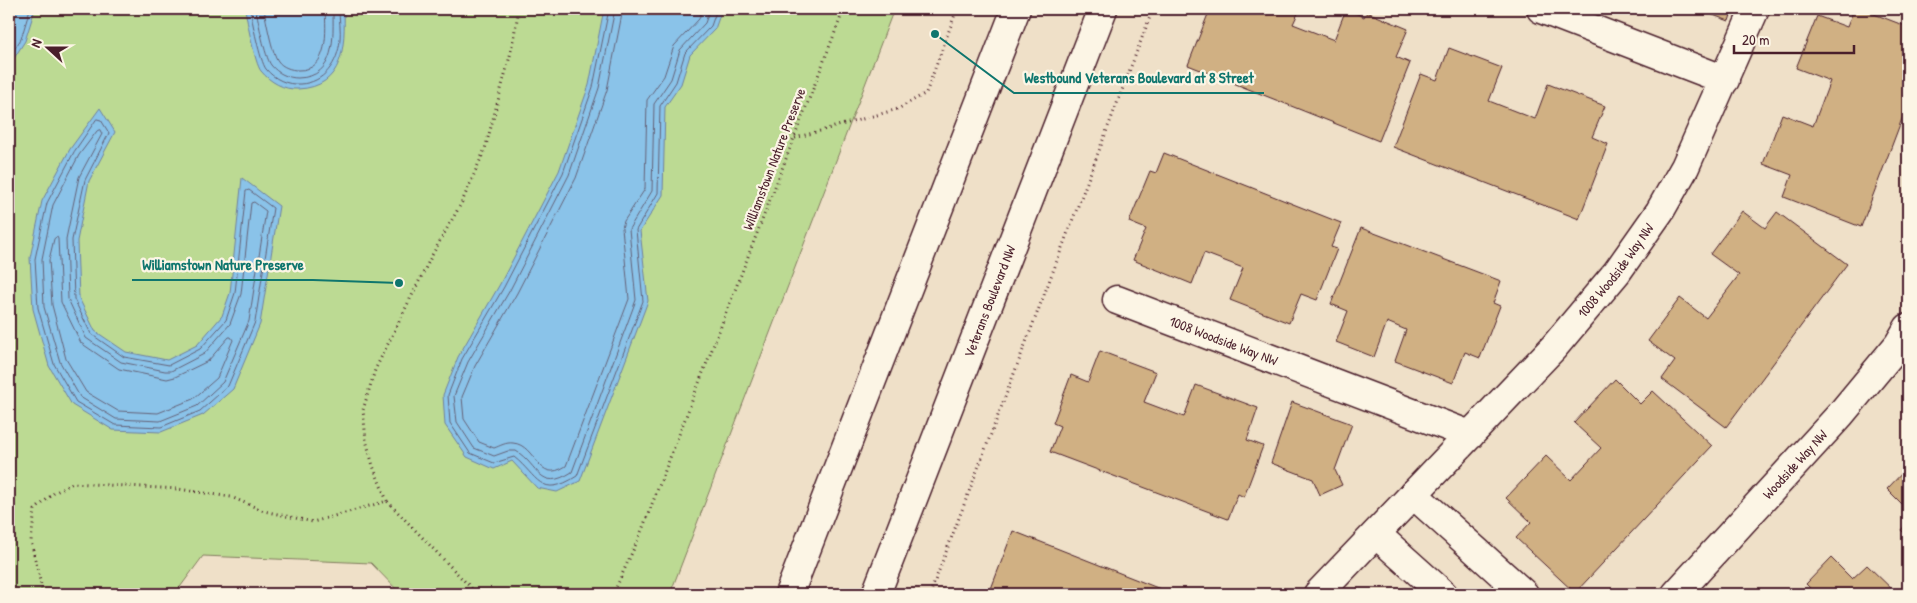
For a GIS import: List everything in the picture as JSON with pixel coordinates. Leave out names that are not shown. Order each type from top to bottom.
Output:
[{"type":"street","points":[[789,594],[1016,9]]},
{"type":"street","name":"Veterans Boulevard NW","points":[[876,594],[1103,9]]},
{"type":"street","points":[[1541,9],[1725,80]]},
{"type":"street","name":"1008 Woodside Way NW","points":[[1318,594],[1554,347],[1617,272],[1660,212],[1680,175],[1725,80],[1755,9]]},
{"type":"street","name":"1008 Woodside Way NW","points":[[1117,300],[1470,435]]},
{"type":"street","name":"Woodside Way NW","points":[[1676,594],[1840,415],[1898,345],[1908,328]]},
{"type":"street","points":[[1413,494],[1524,594]]},
{"type":"street","points":[[1376,534],[1443,594]]},
{"type":"path","points":[[478,594],[387,501],[373,466],[366,440],[363,410],[375,370],[431,257],[462,202],[485,150],[510,56],[519,9]]},
{"type":"path","name":"Williamstown Nature Preserve","points":[[610,594],[615,590],[640,535],[844,9]]},
{"type":"path","points":[[794,138],[898,109],[926,93],[957,9]]},
{"type":"path","points":[[930,594],[1153,9]]},
{"type":"path","points":[[43,594],[32,541],[35,510],[54,493],[72,482],[178,489],[230,497],[264,511],[313,522],[387,501]]},
{"type":"green space","points":[[9,9],[894,9],[670,594],[401,594],[371,563],[203,556],[175,594],[9,594]]},
{"type":"water","points":[[9,9],[35,9],[25,41],[9,66]]},
{"type":"water","points":[[245,9],[344,9],[342,50],[339,62],[333,72],[325,81],[314,86],[298,89],[283,87],[273,82],[261,71],[256,60]]},
{"type":"water","points":[[604,9],[722,9],[715,29],[690,55],[681,84],[665,107],[663,195],[640,231],[648,301],[580,481],[557,492],[537,488],[512,461],[494,469],[467,457],[445,425],[443,395],[458,357],[500,284],[559,171],[589,85]]},
{"type":"water","points":[[100,108],[115,132],[89,181],[77,241],[79,298],[95,331],[126,352],[167,360],[197,345],[222,316],[230,293],[242,178],[279,206],[260,324],[233,389],[203,415],[161,432],[113,430],[72,405],[49,366],[33,309],[30,258],[42,201],[70,149]]},
{"type":"building","points":[[1210,9],[1300,9],[1293,24],[1334,40],[1346,9],[1364,17],[1367,12],[1408,29],[1396,57],[1410,63],[1379,141],[1188,65]]},
{"type":"building","points":[[1697,9],[1733,9],[1729,21]]},
{"type":"building","points":[[1854,9],[1861,9],[1908,27],[1908,103],[1861,227],[1784,197],[1792,175],[1763,164],[1782,114],[1813,126],[1830,81],[1796,68],[1817,16],[1847,27]]},
{"type":"building","points":[[1449,48],[1502,68],[1489,101],[1535,119],[1548,84],[1605,106],[1592,137],[1608,144],[1579,219],[1393,147],[1421,74],[1437,80]]},
{"type":"building","points":[[1164,153],[1341,223],[1331,247],[1337,249],[1317,300],[1301,294],[1289,323],[1230,300],[1243,268],[1204,253],[1192,284],[1133,260],[1146,229],[1129,222],[1150,171],[1156,173]]},
{"type":"building","points":[[1742,211],[1765,228],[1777,212],[1847,264],[1726,427],[1662,379],[1675,361],[1648,341],[1680,298],[1706,318],[1739,275],[1710,254]]},
{"type":"building","points":[[1361,228],[1501,281],[1493,303],[1500,306],[1480,358],[1465,352],[1453,383],[1395,361],[1406,330],[1387,322],[1374,357],[1336,342],[1348,311],[1331,304]]},
{"type":"building","points":[[1100,351],[1156,372],[1144,402],[1184,417],[1196,385],[1258,408],[1247,440],[1263,446],[1244,497],[1238,494],[1228,519],[1050,452],[1060,426],[1053,423],[1071,375],[1088,382]]},
{"type":"building","points":[[1615,379],[1640,404],[1653,391],[1712,446],[1575,593],[1516,538],[1531,522],[1506,498],[1546,456],[1571,480],[1601,448],[1574,423]]},
{"type":"building","points":[[1292,402],[1352,424],[1335,470],[1342,485],[1320,495],[1313,479],[1271,463]]},
{"type":"building","points":[[1908,467],[1908,510],[1887,489]]},
{"type":"building","points":[[1908,522],[1908,537],[1901,530]]},
{"type":"building","points":[[1013,531],[1173,594],[989,594]]},
{"type":"building","points":[[1831,558],[1852,579],[1867,565],[1897,594],[1816,594],[1806,584]]},
{"type":"place","name":"Westbound Veterans Boulevard at 8 Street","points":[[935,34]]},
{"type":"place","name":"Williamstown Nature Preserve","points":[[399,283]]}]
